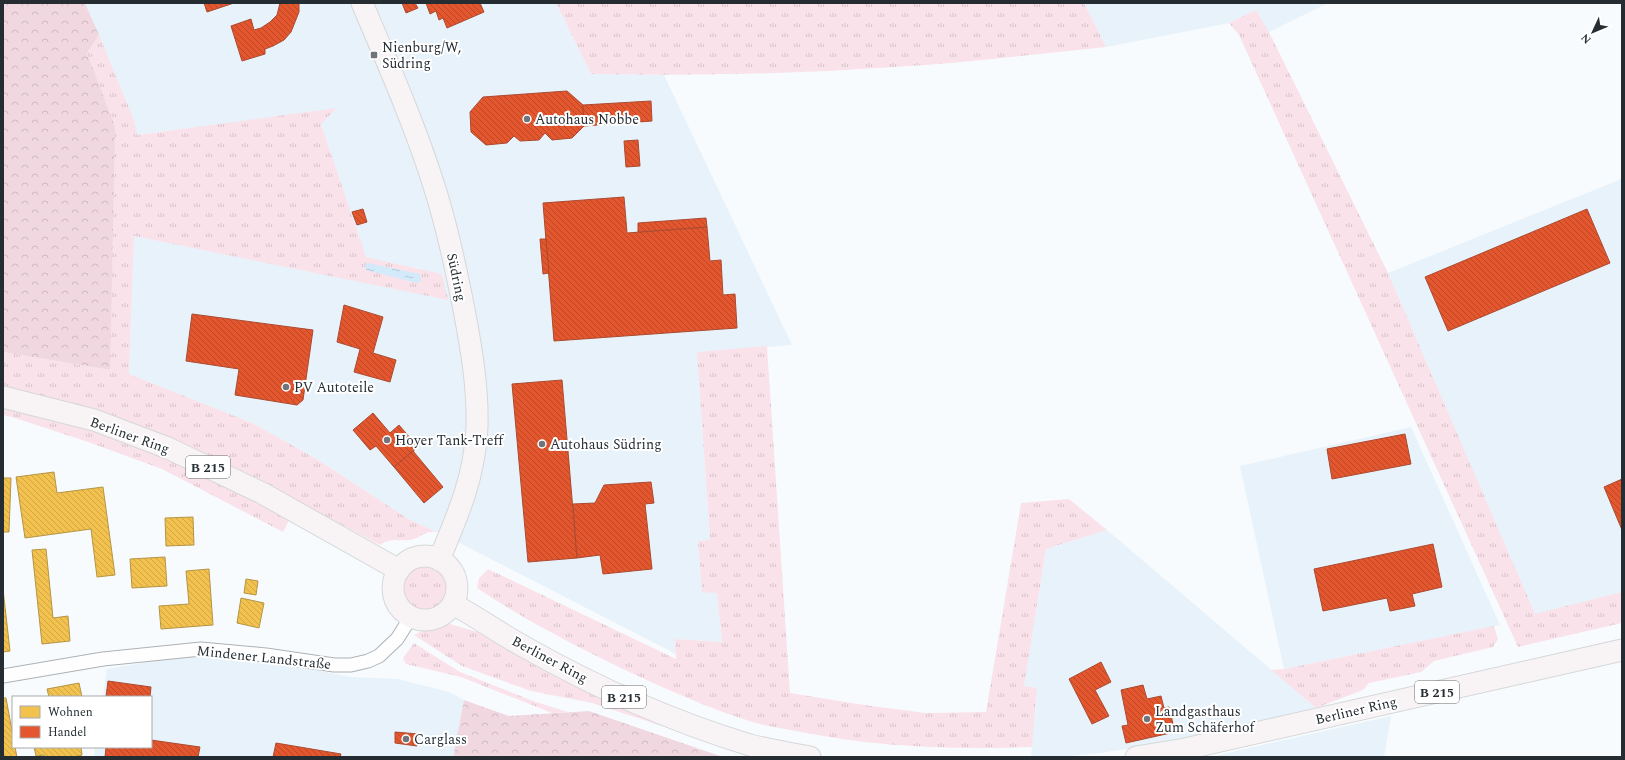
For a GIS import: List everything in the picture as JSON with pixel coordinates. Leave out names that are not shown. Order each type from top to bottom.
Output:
[{"type":"main road","name":"Südring","points":[[362,3],[409,114],[435,189],[455,266],[471,345],[477,411],[475,449],[467,491],[457,520],[439,560]]},
{"type":"main road","name":"Berliner Ring","points":[[3,397],[94,420],[168,448],[262,493],[399,570]]},
{"type":"main road","points":[[417,557],[428,557],[439,560],[449,568],[456,579],[457,592],[453,604],[445,613],[435,619],[423,620],[412,617],[401,609],[394,597],[394,583],[399,570],[407,562],[417,557]]},
{"type":"main road","name":"Berliner Ring","points":[[453,604],[555,664],[680,722],[752,745],[810,757]]},
{"type":"main road","name":"Berliner Ring","points":[[1136,757],[1199,746],[1622,650]]},
{"type":"street","name":"Mindener Landstraße","points":[[3,676],[104,659],[201,649],[249,653],[334,665],[351,664],[368,661],[379,656],[397,639],[412,617]]},
{"type":"shaded area","points":[[85,3],[556,3],[591,74],[664,75],[792,345],[697,352],[710,540],[698,541],[702,592],[717,592],[722,642],[675,639],[676,654],[444,535],[410,520],[315,458],[252,423],[129,374],[134,236],[448,299],[422,269],[366,258],[321,124],[336,109],[136,135],[134,120]]},
{"type":"shaded area","points":[[1084,3],[1328,3],[1269,32],[1256,10],[1229,23],[1106,47]]},
{"type":"shaded area","points":[[1622,179],[1622,592],[1535,615],[1388,273]]},
{"type":"shaded area","points":[[1411,427],[1500,625],[1284,669],[1240,466]]},
{"type":"shaded area","points":[[1107,530],[1316,708],[1169,742],[1100,753],[1059,757],[1031,757],[1037,689],[1024,686],[1046,549]]},
{"type":"shaded area","points":[[196,654],[283,663],[349,677],[398,679],[449,692],[464,700],[453,757],[94,757],[95,748],[152,748],[152,696],[103,696],[107,669]]},
{"type":"shaded area","points":[[1391,716],[1384,757],[1212,757],[1240,750]]},
{"type":"green space","points":[[3,3],[85,3],[99,35],[87,53],[115,127],[110,370],[3,352]]},
{"type":"green space","points":[[556,3],[1084,3],[1106,47],[947,63],[819,71],[667,75],[591,74]]},
{"type":"green space","points":[[1256,10],[1269,32],[1388,273],[1535,614],[1622,592],[1622,623],[1518,647],[1239,35],[1229,23]]},
{"type":"green space","points":[[99,35],[134,120],[137,135],[337,108],[321,124],[366,257],[442,274],[448,300],[134,236],[129,374],[252,423],[315,458],[410,520],[439,533],[429,532],[414,539],[393,540],[380,545],[299,502],[283,532],[162,469],[88,442],[3,415],[3,352],[110,370],[96,79],[87,53]]},
{"type":"green space","points":[[767,346],[790,693],[926,713],[986,712],[1021,503],[1069,499],[1107,530],[1046,549],[1024,686],[1037,688],[1032,747],[945,748],[887,744],[830,737],[756,723],[697,702],[617,666],[536,624],[477,588],[479,578],[488,569],[676,659],[675,639],[722,642],[717,593],[702,592],[698,541],[710,540],[697,352]]},
{"type":"green space","points":[[420,564],[430,564],[442,571],[449,583],[449,593],[442,605],[430,612],[420,612],[412,608],[405,601],[401,593],[401,583],[405,575],[412,568]]},
{"type":"green space","points":[[450,624],[481,633],[528,660],[683,733],[592,703],[531,691],[462,666],[414,635],[428,628]]},
{"type":"green space","points":[[1494,626],[1498,639],[1493,647],[1434,661],[1421,672],[1369,683],[1363,690],[1316,708],[1271,670],[1284,669]]},
{"type":"green space","points":[[414,643],[460,672],[533,701],[568,712],[552,713],[461,677],[406,664],[403,658]]},
{"type":"green space","points":[[464,700],[509,716],[589,711],[723,757],[453,757]]},
{"type":"water","points":[[367,263],[420,274],[421,281],[417,283],[366,270],[365,266]]},
{"type":"building: Wohnen","points":[[54,472],[57,493],[103,487],[115,575],[97,577],[91,529],[25,538],[16,477]]},
{"type":"building: Wohnen","points":[[3,478],[11,478],[9,532],[3,532]]},
{"type":"building: Wohnen","points":[[193,517],[194,545],[166,546],[165,518]]},
{"type":"building: Wohnen","points":[[46,549],[53,618],[68,616],[70,641],[42,644],[32,550]]},
{"type":"building: Wohnen","points":[[165,557],[167,586],[132,588],[130,559]]},
{"type":"building: Wohnen","points":[[209,569],[213,625],[161,629],[159,606],[189,604],[186,571]]},
{"type":"building: Wohnen","points":[[246,579],[258,581],[256,595],[244,593]]},
{"type":"building: Wohnen","points":[[3,589],[10,651],[3,652]]},
{"type":"building: Wohnen","points":[[241,598],[264,603],[259,628],[237,623]]},
{"type":"building: Wohnen","points":[[79,683],[82,696],[49,696],[47,689]]},
{"type":"building: Wohnen","points":[[3,698],[6,698],[12,731],[12,748],[15,748],[17,757],[3,757]]},
{"type":"building: Wohnen","points":[[34,748],[81,748],[82,755],[74,757],[44,757],[44,755],[36,756]]},
{"type":"building: Handel","points":[[204,3],[234,3],[207,12]]},
{"type":"building: Handel","points":[[280,3],[299,3],[299,12],[291,32],[284,40],[265,49],[265,54],[242,61],[231,26],[251,19],[254,30],[261,28],[277,15]]},
{"type":"building: Handel","points":[[402,3],[415,3],[418,8],[406,13]]},
{"type":"building: Handel","points":[[426,3],[480,3],[484,12],[447,28],[443,18],[439,20],[436,11],[430,14]]},
{"type":"building: Handel","name":"Autohaus Nobbe","points":[[567,91],[583,105],[584,126],[572,138],[552,140],[545,133],[539,140],[520,141],[514,136],[507,143],[486,145],[471,132],[470,112],[483,97]]},
{"type":"building: Handel","points":[[651,101],[652,121],[584,126],[583,105]]},
{"type":"building: Handel","points":[[638,140],[640,166],[626,167],[624,141]]},
{"type":"building: Handel","points":[[624,197],[627,233],[707,227],[710,261],[721,260],[723,295],[735,294],[737,328],[554,341],[543,203]]},
{"type":"building: Handel","points":[[363,209],[367,222],[357,225],[352,212]]},
{"type":"building: Handel","points":[[1587,209],[1610,263],[1448,331],[1425,277]]},
{"type":"building: Handel","points":[[706,218],[707,227],[638,232],[638,223]]},
{"type":"building: Handel","points":[[540,239],[546,239],[549,273],[543,274]]},
{"type":"building: Handel","points":[[344,305],[383,317],[373,353],[396,360],[390,382],[354,372],[360,349],[337,342]]},
{"type":"building: Handel","points":[[192,314],[313,330],[303,400],[297,405],[235,395],[239,369],[186,361]]},
{"type":"building: Handel","name":"Autohaus Südring","points":[[562,380],[577,558],[528,562],[512,384]]},
{"type":"building: Handel","name":"Hoyer Tank-Treff","points":[[373,413],[390,433],[399,425],[418,447],[394,467],[376,446],[370,450],[353,430]]},
{"type":"building: Handel","points":[[1405,434],[1411,464],[1332,479],[1327,449]]},
{"type":"building: Handel","points":[[413,451],[443,487],[424,503],[394,467]]},
{"type":"building: Handel","points":[[1622,479],[1622,530],[1604,487]]},
{"type":"building: Handel","name":"Autohaus Südring","points":[[651,482],[654,503],[645,504],[652,569],[603,574],[600,555],[577,558],[573,504],[595,503],[604,485]]},
{"type":"building: Handel","points":[[1433,544],[1442,587],[1412,594],[1415,606],[1390,611],[1387,598],[1323,611],[1314,569]]},
{"type":"building: Handel","points":[[1101,662],[1111,682],[1095,690],[1109,716],[1092,724],[1069,679]]},
{"type":"building: Handel","points":[[108,681],[151,687],[150,696],[106,696]]},
{"type":"building: Handel","points":[[1143,685],[1147,699],[1161,696],[1164,708],[1169,707],[1175,732],[1126,743],[1122,726],[1128,725],[1121,690]]},
{"type":"building: Handel","name":"Carglass","points":[[395,732],[418,734],[417,746],[395,743]]},
{"type":"building: Handel","points":[[152,740],[200,747],[198,757],[105,757],[106,748],[152,748]]},
{"type":"building: Handel","points":[[276,743],[341,754],[340,757],[273,757]]},
{"type":"place","name":"Nienburg/W, Südring","points":[[374,55]]},
{"type":"place","name":"Autohaus Nobbe","points":[[527,119]]},
{"type":"place","name":"PV Autoteile","points":[[286,387]]},
{"type":"place","name":"Hoyer Tank-Treff","points":[[387,440]]},
{"type":"place","name":"Autohaus Südring","points":[[542,444]]},
{"type":"place","name":"Landgasthaus Zum Schäferhof","points":[[1147,719]]},
{"type":"place","name":"Carglass","points":[[406,739]]}]
